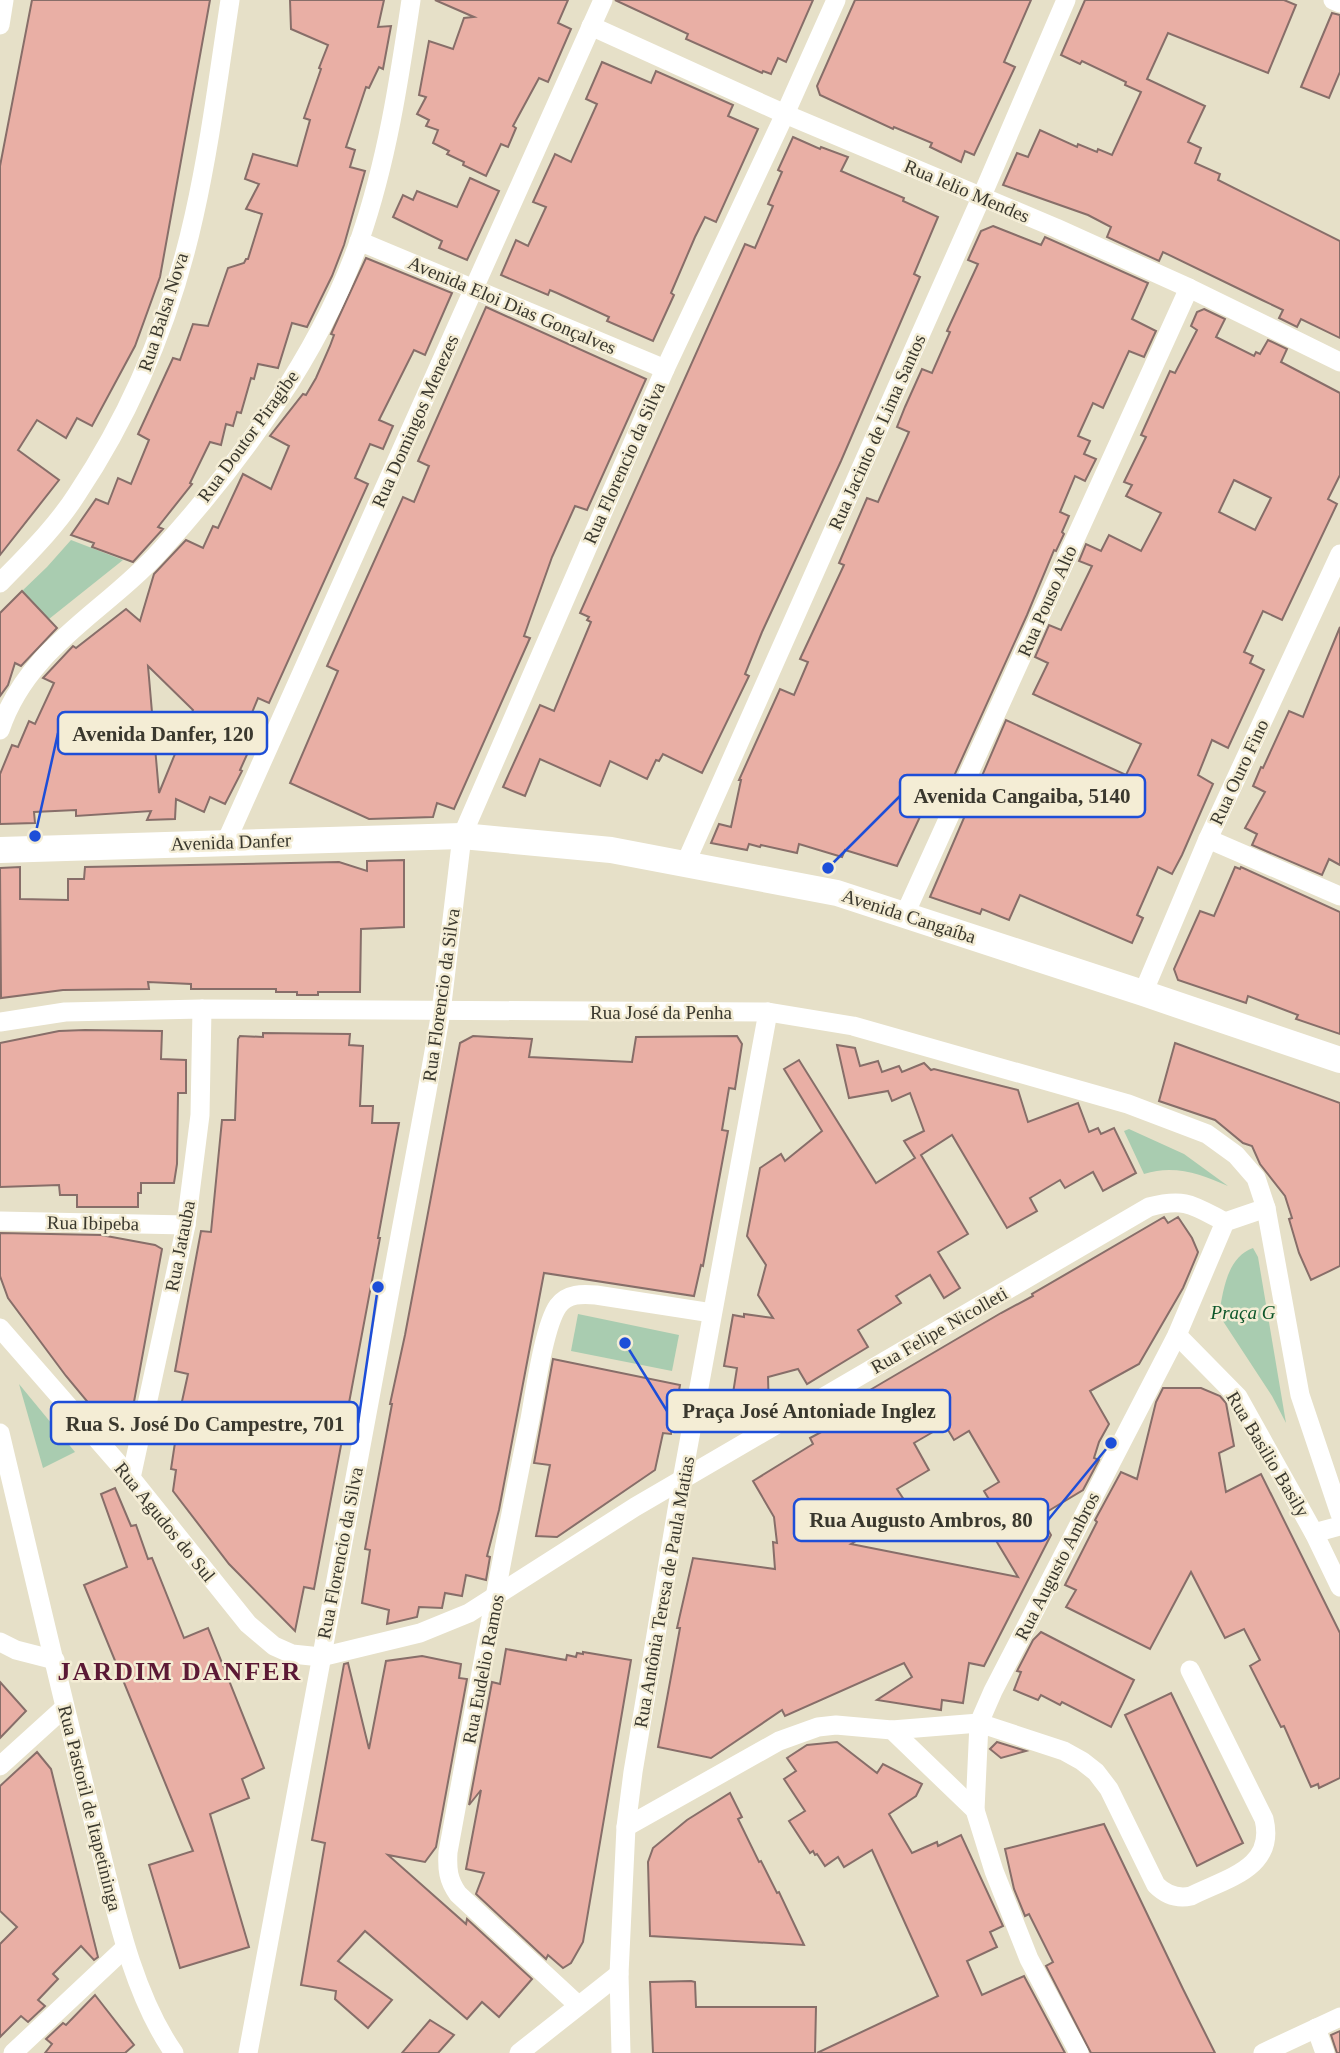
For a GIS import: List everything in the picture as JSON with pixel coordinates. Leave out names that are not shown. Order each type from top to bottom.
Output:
[{"type":"main road","name":"Avenida Cangaíba","points":[[462,836],[611,850],[686,862],[838,893],[1340,1060]]},
{"type":"main road","name":"Avenida Danfer","points":[[0,850],[462,836]]},
{"type":"street","points":[[0,24],[4,0]]},
{"type":"street","name":"Rua Balsa Nova","points":[[0,583],[76,496],[112,436],[142,378],[167,312],[194,216],[230,0]]},
{"type":"street","name":"Rua Doutor Piragibe","points":[[0,730],[20,686],[39,660],[159,552],[240,453],[289,384],[328,313],[359,241],[375,191],[389,133],[411,0]]},
{"type":"street","name":"Rua Domingos Menezes","points":[[226,842],[603,0]]},
{"type":"street","name":"Rua Florencio da Silva","points":[[248,2053],[440,1012],[462,836],[665,369],[836,0]]},
{"type":"street","name":"Rua Jacinto de Lima Santos","points":[[686,862],[1066,0]]},
{"type":"street","points":[[1333,0],[1340,3]]},
{"type":"street","name":"Rua lelio Mendes","points":[[592,26],[785,114],[1056,228],[1189,288],[1340,362]]},
{"type":"street","name":"Avenida Eloi Dias Gonçalves","points":[[359,241],[665,369]]},
{"type":"street","name":"Rua Pouso Alto","points":[[905,914],[1189,288]]},
{"type":"street","name":"Rua Ouro Fino","points":[[1143,993],[1208,839],[1340,554]]},
{"type":"street","points":[[1208,839],[1340,896]]},
{"type":"street","name":"Rua José da Penha","points":[[0,1022],[65,1012],[202,1009],[768,1012],[853,1026],[1128,1104],[1207,1134],[1236,1155],[1256,1178],[1266,1208],[1300,1395],[1340,1514]]},
{"type":"street","name":"Rua Jatauba","points":[[131,1478],[186,1225],[200,1115],[202,1009]]},
{"type":"street","name":"Rua Antônia Teresa de Paula Matias","points":[[621,2053],[620,1974],[626,1827],[682,1480],[768,1012]]},
{"type":"street","name":"Rua Felipe Nicolleti","points":[[321,1657],[419,1633],[469,1613],[635,1507],[1149,1207],[1171,1201],[1193,1205],[1226,1222]]},
{"type":"street","points":[[1226,1222],[1266,1208]]},
{"type":"street","name":"Rua Ibipeba","points":[[0,1222],[186,1225]]},
{"type":"street","name":"Rua Augusto Ambros","points":[[975,1810],[978,1723],[1043,1591],[1177,1335],[1226,1222]]},
{"type":"street","name":"Rua Eudelio Ramos","points":[[578,2005],[458,1894],[449,1881],[448,1852],[496,1597],[549,1328],[556,1307],[563,1300],[577,1294],[712,1313]]},
{"type":"street","name":"Rua Agudos do Sul","points":[[0,1328],[131,1478],[248,1624],[274,1646],[292,1654],[321,1657]]},
{"type":"street","name":"Rua Basilio Basily","points":[[1177,1335],[1238,1397],[1314,1533],[1340,1587]]},
{"type":"street","name":"Rua Pastoril de Itapetininga","points":[[0,1433],[55,1660],[64,1708],[125,1948],[161,2035],[174,2053]]},
{"type":"street","points":[[1314,1533],[1340,1526]]},
{"type":"street","points":[[0,1642],[16,1650],[55,1660]]},
{"type":"street","points":[[626,1827],[779,1741],[818,1727],[836,1725],[892,1730],[978,1723],[1063,1751],[1096,1772],[1110,1789],[1156,1885],[1170,1895],[1182,1898],[1191,1896],[1247,1868],[1257,1860],[1265,1848],[1268,1833],[1265,1819],[1190,1670]]},
{"type":"street","points":[[0,1766],[64,1708]]},
{"type":"street","points":[[892,1730],[975,1810],[994,1871],[1029,1959],[1079,2053]]},
{"type":"street","points":[[13,2053],[125,1948]]},
{"type":"street","points":[[519,2053],[620,1974]]},
{"type":"street","points":[[1263,2053],[1340,2017]]},
{"type":"street","points":[[1316,2028],[1325,2053]]},
{"type":"green space","points":[[71,540],[123,560],[49,619],[21,592]]},
{"type":"green space","points":[[1129,1129],[1184,1154],[1228,1186],[1197,1174],[1177,1170],[1144,1174],[1124,1131]]},
{"type":"green space","name":"Praça G","points":[[1253,1248],[1258,1257],[1286,1423],[1272,1396],[1219,1315],[1232,1267],[1244,1252]]},
{"type":"green space","points":[[578,1314],[679,1335],[672,1371],[571,1351]]},
{"type":"green space","points":[[19,1384],[75,1452],[43,1468]]},
{"type":"building","points":[[32,0],[210,0],[160,277],[135,346],[92,426],[77,418],[66,438],[37,420],[18,450],[59,480],[0,555],[0,166]]},
{"type":"building","points":[[290,0],[384,0],[378,27],[391,26],[383,69],[379,67],[369,88],[366,87],[346,147],[355,150],[350,167],[365,171],[344,245],[307,327],[292,323],[278,368],[258,364],[241,413],[237,412],[233,426],[226,424],[221,445],[210,442],[190,483],[192,484],[158,527],[163,529],[133,562],[92,547],[94,543],[71,535],[96,499],[108,504],[118,478],[131,484],[149,440],[138,434],[173,358],[180,360],[193,324],[208,326],[228,268],[248,259],[262,214],[246,209],[259,184],[245,179],[253,154],[297,166],[310,120],[304,118],[328,45],[291,29]]},
{"type":"building","points":[[435,0],[568,0],[558,23],[571,29],[548,82],[539,78],[513,126],[516,128],[508,147],[501,144],[486,176],[463,165],[464,162],[447,154],[449,151],[433,143],[438,130],[426,126],[429,120],[417,114],[426,97],[419,95],[429,41],[453,49],[464,18],[474,17]]},
{"type":"building","points":[[615,0],[813,0],[786,62],[778,58],[771,74],[762,73],[686,39],[688,34]]},
{"type":"building","points":[[855,0],[1031,0],[1004,62],[1015,67],[974,155],[965,151],[961,162],[930,147],[932,143],[894,127],[893,129],[820,95],[817,86]]},
{"type":"building","points":[[1085,0],[1284,0],[1296,5],[1268,73],[1168,33],[1147,79],[1205,106],[1188,142],[1201,148],[1195,163],[1220,174],[1218,180],[1340,241],[1340,338],[1301,319],[1297,327],[1279,318],[1283,310],[1163,252],[1159,261],[1107,237],[1111,227],[1088,215],[1003,185],[1017,153],[1028,157],[1040,130],[1077,147],[1078,144],[1112,155],[1141,92],[1082,61],[1080,64],[1061,55]]},
{"type":"building","points":[[1332,13],[1340,15],[1340,72],[1329,98],[1301,87]]},
{"type":"building","points":[[602,62],[651,83],[656,71],[733,105],[728,116],[758,129],[716,222],[705,217],[695,237],[671,293],[674,295],[653,341],[607,321],[609,317],[557,293],[550,290],[548,295],[501,275],[516,240],[528,246],[546,207],[533,202],[555,154],[571,162],[597,104],[586,99]]},
{"type":"building","points":[[793,137],[848,157],[841,171],[904,198],[903,201],[938,217],[914,274],[920,277],[841,461],[762,632],[745,674],[749,676],[702,773],[663,754],[659,761],[656,760],[647,779],[610,761],[600,786],[540,759],[525,796],[503,787],[540,705],[554,711],[591,622],[587,620],[589,617],[580,613],[745,244],[755,248],[773,206],[768,204],[782,172],[778,170]]},
{"type":"building","points":[[470,178],[499,191],[467,260],[439,248],[442,241],[393,217],[403,195],[413,200],[417,191],[457,207]]},
{"type":"building","points":[[993,226],[1041,245],[1045,237],[1148,283],[1132,319],[1156,331],[1144,357],[1129,351],[1103,408],[1093,403],[1078,436],[1090,441],[1084,454],[1096,459],[1085,481],[1075,476],[1060,512],[1069,516],[1062,532],[1064,534],[1056,551],[1054,550],[945,796],[932,791],[897,866],[845,850],[842,857],[799,844],[797,853],[761,845],[749,844],[747,850],[711,843],[719,824],[731,827],[739,780],[780,689],[794,695],[808,662],[800,659],[844,565],[839,563],[867,498],[878,502],[909,432],[897,427],[905,407],[922,369],[932,373],[950,332],[947,331],[978,264],[968,260],[981,231]]},
{"type":"building","points":[[366,258],[452,293],[425,355],[414,350],[379,420],[393,426],[383,449],[370,444],[355,478],[368,484],[269,703],[258,698],[244,732],[255,737],[225,804],[210,797],[204,812],[176,799],[175,819],[147,820],[151,811],[76,816],[76,810],[34,812],[35,823],[0,824],[0,774],[12,745],[18,747],[29,721],[35,724],[54,683],[43,678],[73,646],[76,648],[126,609],[140,621],[154,574],[186,540],[203,548],[213,526],[218,528],[243,474],[271,489],[289,446],[270,436],[303,394],[306,395],[330,346],[334,335],[331,334]],"holes":[[[148,666],[193,710],[159,793]]]},
{"type":"building","points":[[486,307],[646,379],[587,510],[575,506],[552,557],[524,636],[530,638],[454,809],[437,803],[433,817],[369,819],[290,783],[338,671],[327,666],[403,497],[414,502],[429,466],[418,461]]},
{"type":"building","points":[[1204,309],[1225,319],[1216,337],[1254,356],[1256,352],[1260,354],[1268,340],[1287,349],[1281,362],[1340,393],[1340,475],[1328,499],[1337,504],[1282,620],[1263,611],[1244,652],[1253,656],[1250,663],[1264,670],[1228,748],[1212,740],[1198,775],[1213,784],[1182,855],[1172,874],[1158,867],[1137,915],[1143,918],[1132,943],[1020,895],[1009,920],[982,909],[980,914],[930,897],[1006,720],[1126,775],[1141,744],[1033,694],[1048,663],[1035,657],[1049,625],[1061,630],[1092,566],[1079,561],[1086,544],[1101,551],[1109,535],[1141,551],[1161,513],[1126,496],[1132,485],[1124,482],[1146,437],[1141,435],[1170,371],[1175,373],[1197,330],[1191,326],[1197,312]],"holes":[[[1234,480],[1271,498],[1255,530],[1219,512]]]},
{"type":"building","points":[[22,591],[57,628],[21,666],[15,663],[8,685],[0,696],[0,613]]},
{"type":"building","points":[[1340,627],[1340,865],[1329,859],[1322,875],[1252,845],[1257,834],[1245,828],[1265,792],[1253,786],[1261,767],[1263,768],[1289,711],[1303,717]]},
{"type":"building","points":[[404,860],[404,927],[361,929],[360,992],[297,995],[297,992],[276,992],[276,989],[191,989],[191,984],[148,982],[149,989],[63,990],[1,998],[0,868],[20,867],[20,899],[68,900],[68,879],[84,879],[85,867],[339,862],[367,871],[367,861]]},
{"type":"building","points":[[1235,867],[1241,867],[1340,912],[1340,1034],[1296,1019],[1298,1015],[1248,996],[1246,1003],[1178,980],[1174,969],[1200,911],[1214,916]]},
{"type":"building","points":[[59,1031],[162,1031],[161,1059],[186,1060],[186,1093],[178,1093],[177,1164],[174,1183],[141,1183],[138,1207],[77,1207],[77,1195],[60,1195],[59,1185],[0,1187],[0,1043]]},
{"type":"building","points":[[263,1033],[350,1034],[349,1045],[363,1046],[360,1106],[373,1106],[372,1123],[399,1123],[314,1589],[304,1587],[295,1631],[229,1564],[173,1491],[176,1470],[171,1469],[176,1436],[164,1434],[168,1413],[179,1415],[188,1374],[175,1371],[201,1231],[211,1232],[222,1120],[235,1120],[238,1039],[240,1036],[263,1037]]},
{"type":"building","points":[[473,1036],[532,1039],[529,1057],[632,1062],[636,1037],[737,1036],[742,1044],[735,1089],[729,1088],[722,1130],[728,1131],[703,1266],[701,1265],[694,1296],[544,1273],[499,1510],[487,1556],[490,1557],[486,1580],[466,1575],[462,1596],[445,1593],[442,1608],[419,1607],[417,1617],[387,1624],[389,1610],[362,1603],[370,1550],[365,1549],[390,1404],[460,1043]]},
{"type":"building","points":[[1175,1043],[1340,1103],[1340,1266],[1311,1280],[1299,1253],[1285,1196],[1260,1164],[1252,1146],[1243,1143],[1215,1120],[1159,1101]]},
{"type":"building","points":[[837,1045],[855,1048],[860,1066],[878,1061],[882,1072],[899,1066],[902,1072],[924,1063],[931,1070],[1018,1090],[1028,1122],[1078,1103],[1089,1132],[1098,1128],[1101,1134],[1114,1128],[1136,1173],[1103,1191],[1093,1172],[1065,1188],[1060,1180],[1030,1198],[1037,1211],[1007,1228],[952,1135],[921,1155],[968,1234],[938,1252],[960,1288],[944,1298],[930,1275],[896,1296],[901,1303],[858,1330],[868,1347],[807,1384],[798,1369],[768,1377],[769,1412],[731,1406],[737,1368],[724,1366],[733,1315],[773,1318],[758,1295],[766,1265],[747,1236],[760,1168],[781,1154],[785,1161],[822,1131],[784,1069],[799,1060],[876,1183],[915,1158],[904,1141],[924,1131],[910,1093],[892,1101],[888,1091],[849,1098]]},
{"type":"building","points":[[1164,1217],[1168,1223],[1178,1217],[1198,1252],[1183,1288],[1139,1364],[1090,1391],[1109,1424],[1094,1458],[1099,1460],[1083,1490],[1040,1516],[1051,1535],[984,1666],[969,1663],[963,1703],[942,1700],[941,1710],[877,1700],[912,1677],[904,1663],[785,1716],[782,1710],[711,1758],[658,1747],[680,1628],[677,1628],[693,1558],[775,1569],[773,1542],[777,1543],[774,1517],[753,1481],[813,1444],[810,1438],[825,1430],[819,1420],[1033,1296],[1032,1294]],"holes":[[[945,1425],[954,1440],[969,1431],[999,1482],[984,1491],[993,1506],[980,1514],[1018,1577],[851,1544],[910,1509],[897,1489],[929,1470],[914,1443]]]},
{"type":"building","points":[[0,1233],[101,1235],[155,1245],[162,1249],[129,1429],[115,1435],[66,1376],[8,1298],[0,1276]]},
{"type":"building","points":[[553,1359],[680,1385],[671,1434],[663,1433],[655,1470],[557,1537],[536,1536],[550,1465],[534,1463]]},
{"type":"building","points":[[1163,1388],[1201,1388],[1220,1396],[1226,1403],[1234,1446],[1219,1453],[1226,1492],[1261,1474],[1340,1633],[1340,1778],[1319,1788],[1318,1784],[1311,1787],[1284,1726],[1281,1727],[1250,1666],[1260,1660],[1244,1629],[1225,1638],[1191,1572],[1150,1649],[1066,1607],[1076,1590],[1065,1585],[1121,1472],[1137,1479],[1156,1402]]},
{"type":"building","points":[[115,1488],[131,1526],[136,1525],[148,1559],[152,1558],[184,1638],[208,1628],[264,1768],[242,1779],[249,1798],[210,1814],[249,1947],[180,1968],[149,1865],[193,1851],[84,1585],[127,1567],[101,1494]]},
{"type":"building","points":[[1041,1632],[1134,1680],[1111,1727],[1062,1702],[1060,1705],[1041,1695],[1038,1700],[1014,1690],[1021,1672],[1017,1671],[1033,1640]]},
{"type":"building","points":[[506,1649],[566,1660],[567,1655],[576,1657],[577,1653],[583,1652],[631,1660],[583,1942],[571,1963],[563,1968],[548,1955],[546,1959],[476,1894],[484,1873],[466,1869],[481,1790],[469,1805],[492,1682],[500,1684]]},
{"type":"building","points":[[422,1656],[461,1664],[459,1678],[467,1679],[436,1847],[425,1862],[388,1855],[466,1924],[467,1919],[532,1979],[499,2017],[482,2002],[467,2019],[365,1931],[338,1961],[392,2000],[368,2028],[335,1999],[336,1991],[301,1985],[325,1843],[312,1840],[344,1664],[348,1663],[369,1749],[386,1661]]},
{"type":"building","points":[[0,1682],[26,1711],[0,1738]]},
{"type":"building","points":[[1171,1693],[1243,1843],[1197,1866],[1125,1715]]},
{"type":"building","points":[[837,1742],[877,1773],[883,1764],[922,1784],[916,1796],[889,1814],[912,1853],[937,1842],[938,1846],[961,1835],[1003,1926],[990,1932],[997,1947],[967,1961],[982,1995],[1024,1976],[1065,2053],[817,2053],[938,1996],[872,1850],[844,1867],[838,1857],[825,1866],[817,1854],[813,1851],[810,1853],[789,1821],[805,1811],[784,1779],[796,1771],[787,1758],[807,1745]]},
{"type":"building","points":[[997,1742],[1026,1751],[1001,1758],[990,1749]]},
{"type":"building","points":[[37,1752],[51,1769],[98,1957],[94,1960],[81,1946],[53,1974],[58,1979],[38,2000],[45,2006],[28,2022],[21,2016],[0,2037],[0,1944],[17,1927],[0,1911],[0,1786]]},
{"type":"building","points":[[730,1793],[742,1817],[738,1819],[759,1862],[761,1861],[777,1893],[779,1892],[804,1945],[650,1936],[648,1862],[653,1848],[687,1820]]},
{"type":"building","points":[[1104,1824],[1215,2053],[1091,2053],[1046,1966],[1053,1962],[1029,1914],[1025,1916],[1014,1889],[1005,1849]]},
{"type":"building","points":[[650,1982],[695,1982],[696,2007],[816,2007],[815,2053],[653,2053]]},
{"type":"building","points":[[95,1995],[134,2045],[125,2053],[45,2053],[52,2044],[46,2039],[63,2023],[66,2025]]},
{"type":"building","points":[[430,2020],[454,2035],[438,2053],[402,2053]]},
{"type":"building","points":[[1340,2031],[1340,2053],[1337,2053],[1331,2035]]},
{"type":"place","name":"Avenida Danfer, 120","points":[[35,836]]},
{"type":"place","name":"Avenida Cangaiba, 5140","points":[[828,868]]},
{"type":"place","name":"Rua S. José Do Campestre, 701","points":[[378,1287]]},
{"type":"place","name":"Praça José Antoniade Inglez","points":[[625,1343]]},
{"type":"place","name":"Rua Augusto Ambros, 80","points":[[1111,1443]]},
{"type":"district","name":"JARDIM DANFER","points":[[180,1671]]}]
